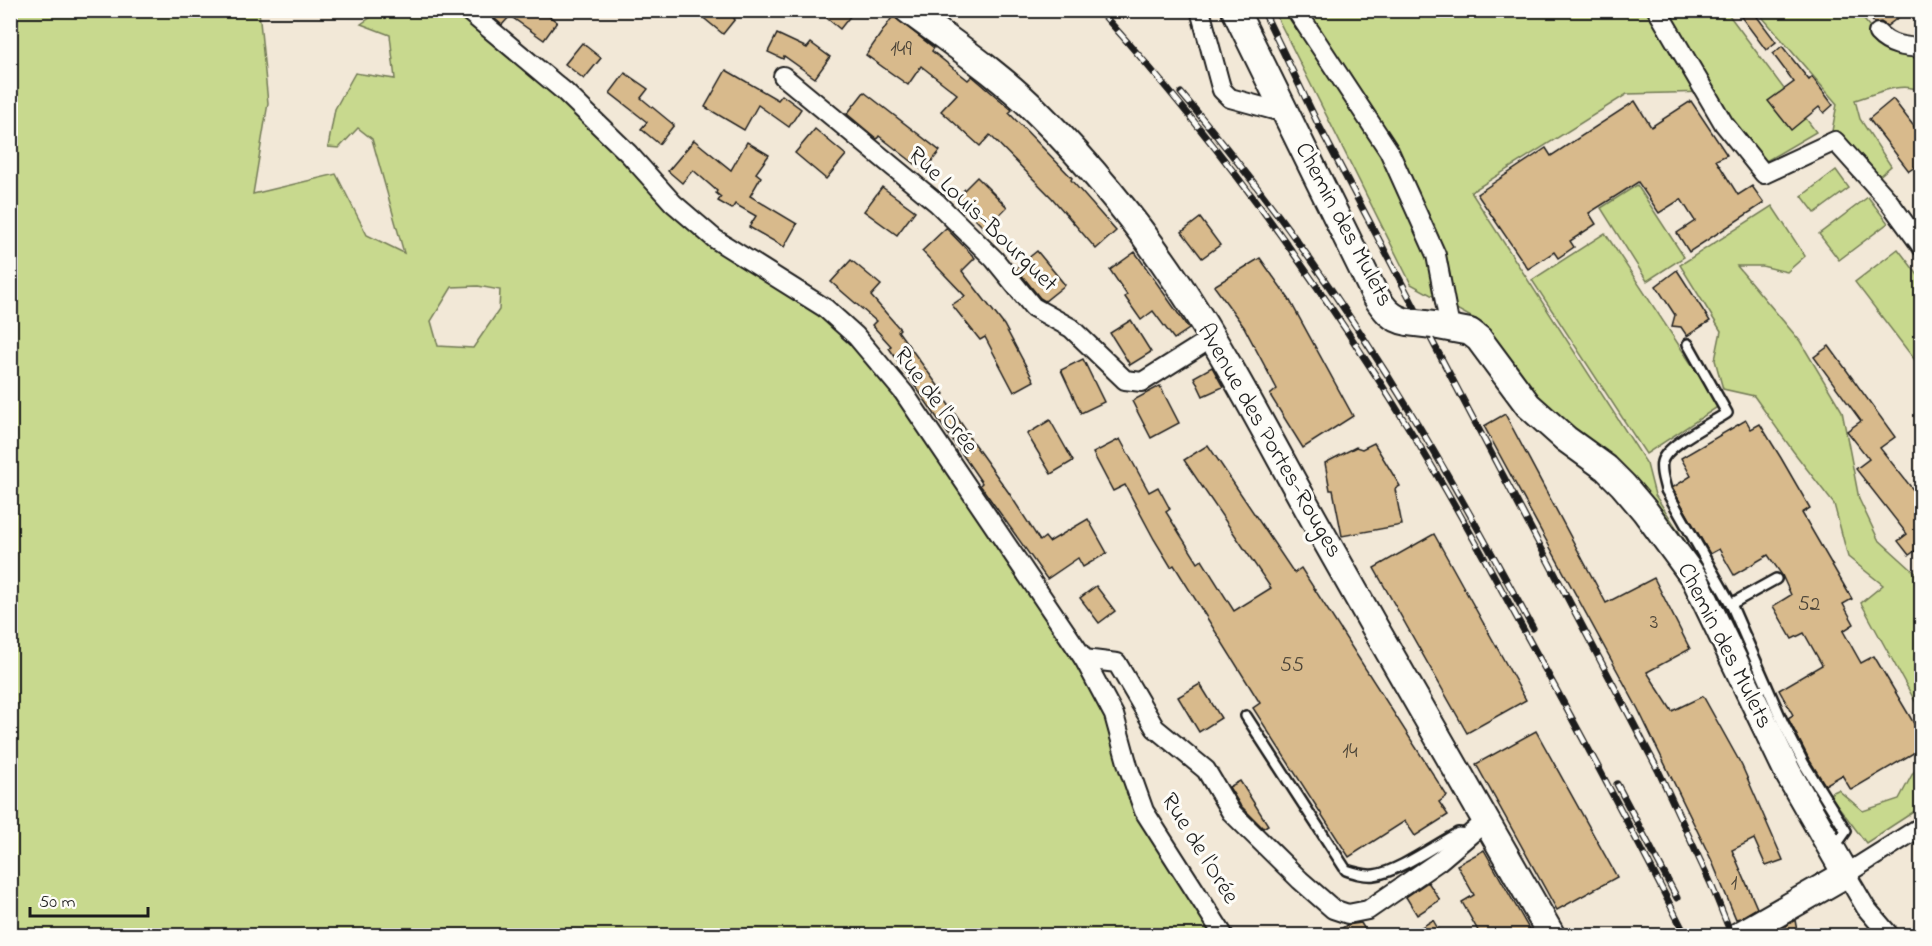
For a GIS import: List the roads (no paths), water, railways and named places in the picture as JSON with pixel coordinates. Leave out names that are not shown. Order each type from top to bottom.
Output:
[{"type":"street","name":"Rue de l'Orée","points":[[467,10],[566,92],[629,154],[673,203],[715,239],[825,308],[856,336],[904,393],[1084,659],[1114,715],[1144,812],[1224,936]]},
{"type":"street","name":"Avenue des Portes-Rouges","points":[[908,10],[993,73],[1041,115],[1100,178],[1142,231],[1212,338],[1478,828],[1552,936]]},
{"type":"street","points":[[1200,10],[1222,90],[1230,98],[1285,113]]},
{"type":"street","name":"Chemin des Mulets","points":[[1234,10],[1380,303],[1395,319],[1470,332],[1479,339],[1528,405],[1566,440],[1606,468],[1623,485],[1695,579],[1788,773],[1832,850],[1839,878]]},
{"type":"street","points":[[1296,10],[1389,151],[1436,255],[1442,326]]},
{"type":"street","points":[[1657,10],[1724,124],[1764,174],[1834,141],[1887,199],[1922,247]]},
{"type":"street","points":[[1878,33],[1885,41],[1894,45],[1922,48]]},
{"type":"street","name":"Rue Louis-Bourguet","points":[[783,76],[937,203],[994,259],[1033,307],[1071,328],[1125,380],[1142,382],[1212,338]]},
{"type":"street","points":[[1246,101],[1269,81]]},
{"type":"street","points":[[1084,659],[1117,663],[1155,728],[1206,770],[1231,812],[1333,909],[1348,914],[1368,910],[1439,861],[1478,828]]},
{"type":"street","points":[[1738,936],[1839,878],[1922,826]]},
{"type":"street","points":[[1839,878],[1890,936]]},
{"type":"lane","points":[[1688,344],[1727,413],[1670,448],[1663,459],[1661,471],[1666,490],[1731,604],[1783,723],[1804,764],[1846,831],[1832,850]]},
{"type":"lane","points":[[1731,604],[1776,579]]},
{"type":"lane","points":[[1245,716],[1346,870],[1367,875],[1389,871],[1458,832],[1478,828]]},
{"type":"railway","points":[[1099,10],[1183,107],[1223,158],[1299,261],[1371,368],[1421,448],[1483,556],[1608,786],[1686,936]]},
{"type":"railway","points":[[1263,10],[1317,122],[1658,770],[1711,884],[1732,936]]},
{"type":"railway","points":[[1181,93],[1244,170],[1361,333],[1430,444],[1533,628]]},
{"type":"railway","points":[[1617,784],[1677,898]]}]
